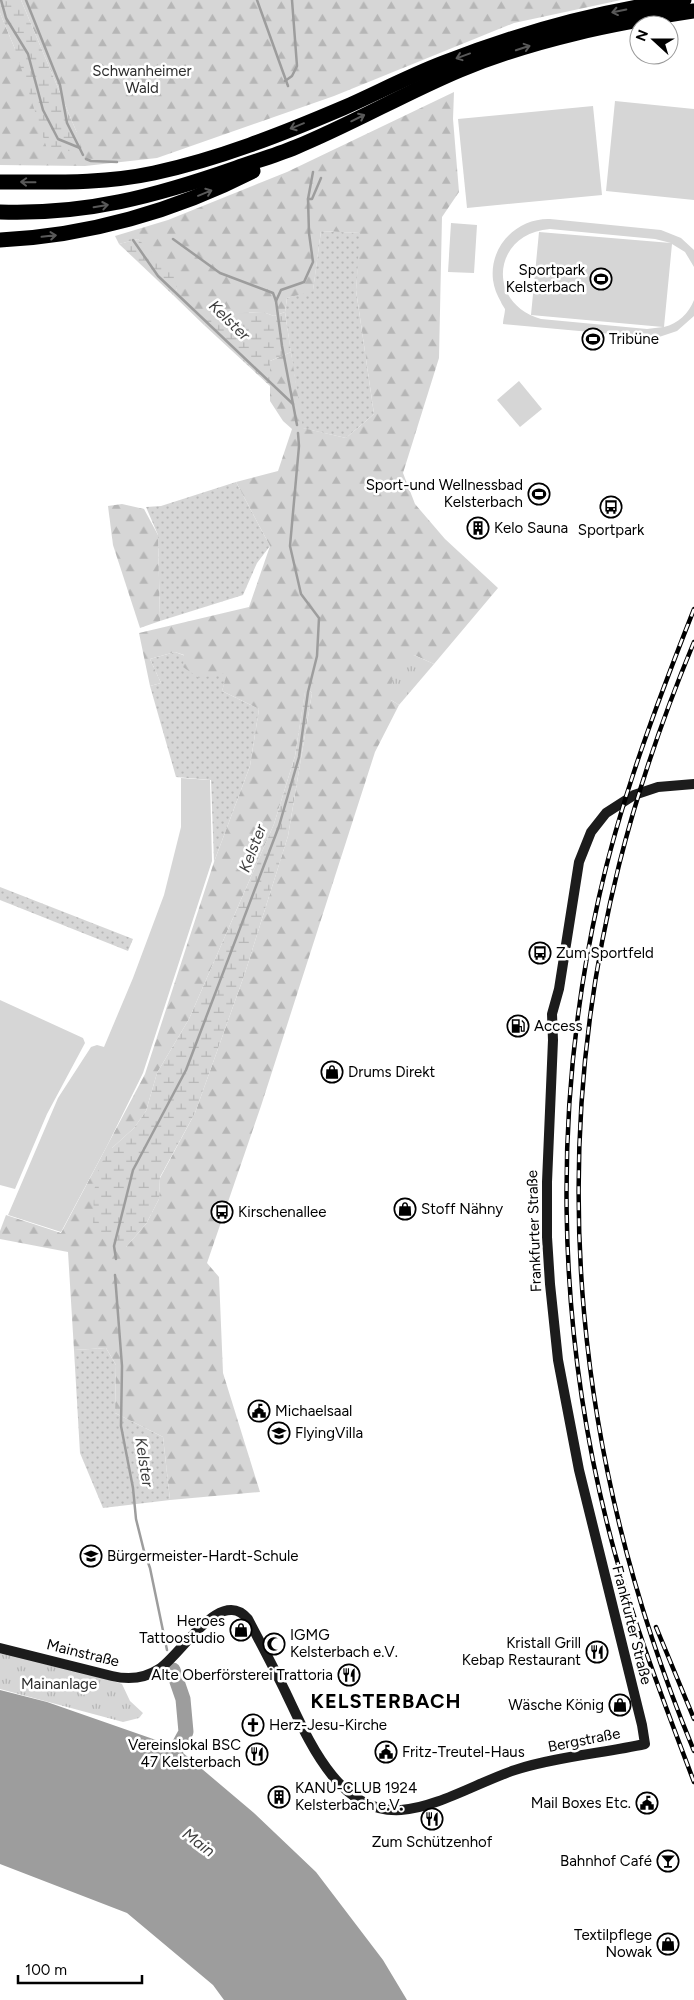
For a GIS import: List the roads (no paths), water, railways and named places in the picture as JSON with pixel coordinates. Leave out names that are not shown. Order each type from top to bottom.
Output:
[{"type":"highway","points":[[0,182],[91,181],[154,173],[200,162],[229,153],[342,108],[443,63],[492,46],[556,26],[607,14],[684,0]]},
{"type":"highway","points":[[0,240],[78,231],[156,210],[230,182],[298,146],[460,70],[571,34],[613,24],[694,11]]},
{"type":"highway","points":[[0,212],[87,208],[135,199],[192,184],[298,146]]},
{"type":"street","name":"Frankfurter Straße","points":[[645,1744],[573,1442],[558,1360],[550,1284],[547,1182],[553,1040],[552,1014],[559,989],[578,862],[592,832],[606,813],[625,799],[658,787],[689,784]]},
{"type":"street","name":"Bergstraße","points":[[225,1610],[237,1610],[248,1619],[316,1754],[337,1781],[349,1792],[365,1803],[378,1808],[391,1810],[409,1809],[442,1799],[515,1770],[645,1744]]},
{"type":"street","name":"Mainstraße","points":[[0,1648],[112,1676],[128,1679],[136,1678],[148,1675],[161,1668],[217,1613],[225,1610]]},
{"type":"water","name":"Main","points":[[0,1690],[47,1702],[176,1747],[254,1813],[316,1872],[383,1960],[407,2000],[224,2000],[213,1985],[127,1913],[0,1864]]},
{"type":"waterway","name":"Kelster","points":[[1,0],[6,18],[28,54],[43,110],[58,139],[80,148]]},
{"type":"waterway","name":"Kelster","points":[[26,0],[60,85],[67,123],[83,155]]},
{"type":"waterway","points":[[257,0],[288,86]]},
{"type":"waterway","points":[[285,81],[292,76],[297,66],[292,0]]},
{"type":"waterway","name":"Kelster","points":[[86,159],[91,161],[117,162]]},
{"type":"waterway","points":[[297,425],[282,346],[276,301],[281,290],[304,282],[313,262],[309,233],[308,199],[313,172]]},
{"type":"waterway","points":[[308,199],[312,199],[321,178]]},
{"type":"waterway","points":[[173,239],[220,273],[273,293],[276,301]]},
{"type":"waterway","name":"Kelster","points":[[133,240],[158,276],[293,404]]},
{"type":"waterway","name":"Kelster","points":[[116,1259],[114,1246],[133,1170],[186,1070],[279,826],[299,757],[308,692],[317,656],[319,618],[301,594],[290,546],[299,446],[298,433]]},
{"type":"waterway","name":"Kelster","points":[[115,1275],[122,1366],[121,1426],[133,1488],[136,1519],[150,1568],[167,1650]]},
{"type":"waterway","name":"Kelster","points":[[168,1765],[186,1732],[183,1699],[173,1670]]},
{"type":"railway","points":[[694,609],[653,715],[629,787],[599,897],[584,974],[574,1053],[568,1131],[567,1210],[570,1289],[578,1368],[590,1446],[607,1523],[636,1622],[694,1782]]},
{"type":"railway","points":[[694,642],[652,752],[619,865],[596,978],[582,1090],[579,1202],[584,1314],[599,1425],[622,1535],[654,1643],[694,1751]]},
{"type":"railway","points":[[656,1627],[694,1719]]},
{"type":"place","name":"Sportpark Kelsterbach","points":[[601,279]]},
{"type":"place","name":"Tribüne","points":[[593,339]]},
{"type":"place","name":"Sport-und Wellnessbad Kelsterbach","points":[[539,494]]},
{"type":"place","name":"Sportpark","points":[[611,507]]},
{"type":"place","name":"Kelo Sauna","points":[[478,528]]},
{"type":"place","name":"Zum Sportfeld","points":[[540,953]]},
{"type":"place","name":"Access","points":[[518,1026]]},
{"type":"place","name":"Drums Direkt","points":[[332,1072]]},
{"type":"place","name":"Stoff Nähny","points":[[405,1209]]},
{"type":"place","name":"Kirschenallee","points":[[222,1212]]},
{"type":"place","name":"Michaelsaal","points":[[259,1411]]},
{"type":"place","name":"FlyingVilla","points":[[279,1433]]},
{"type":"place","name":"Bürgermeister-Hardt-Schule","points":[[91,1556]]},
{"type":"place","name":"Heroes Tattoostudio","points":[[241,1630]]},
{"type":"place","name":"IGMG Kelsterbach e.V.","points":[[274,1644]]},
{"type":"place","name":"Kristall Grill Kebap Restaurant","points":[[597,1652]]},
{"type":"place","name":"Alte Oberförsterei Trattoria","points":[[349,1675]]},
{"type":"place","name":"Wäsche König","points":[[620,1705]]},
{"type":"place","name":"Herz-Jesu-Kirche","points":[[253,1725]]},
{"type":"place","name":"Fritz-Treutel-Haus","points":[[386,1752]]},
{"type":"place","name":"Vereinslokal BSC 47 Kelsterbach","points":[[257,1754]]},
{"type":"place","name":"KANU-CLUB 1924 Kelsterbach e.V.","points":[[279,1797]]},
{"type":"place","name":"Mail Boxes Etc.","points":[[647,1803]]},
{"type":"place","name":"Zum Schützenhof","points":[[432,1819]]},
{"type":"place","name":"Bahnhof Café","points":[[668,1861]]},
{"type":"place","name":"Textilpflege Nowak","points":[[668,1944]]},
{"type":"district","name":"KELSTERBACH","points":[[386,1701]]},
{"type":"park label","name":"Schwanheimer Wald","points":[[142,80]]},
{"type":"park label","name":"Mainanlage","points":[[59,1684]]}]
